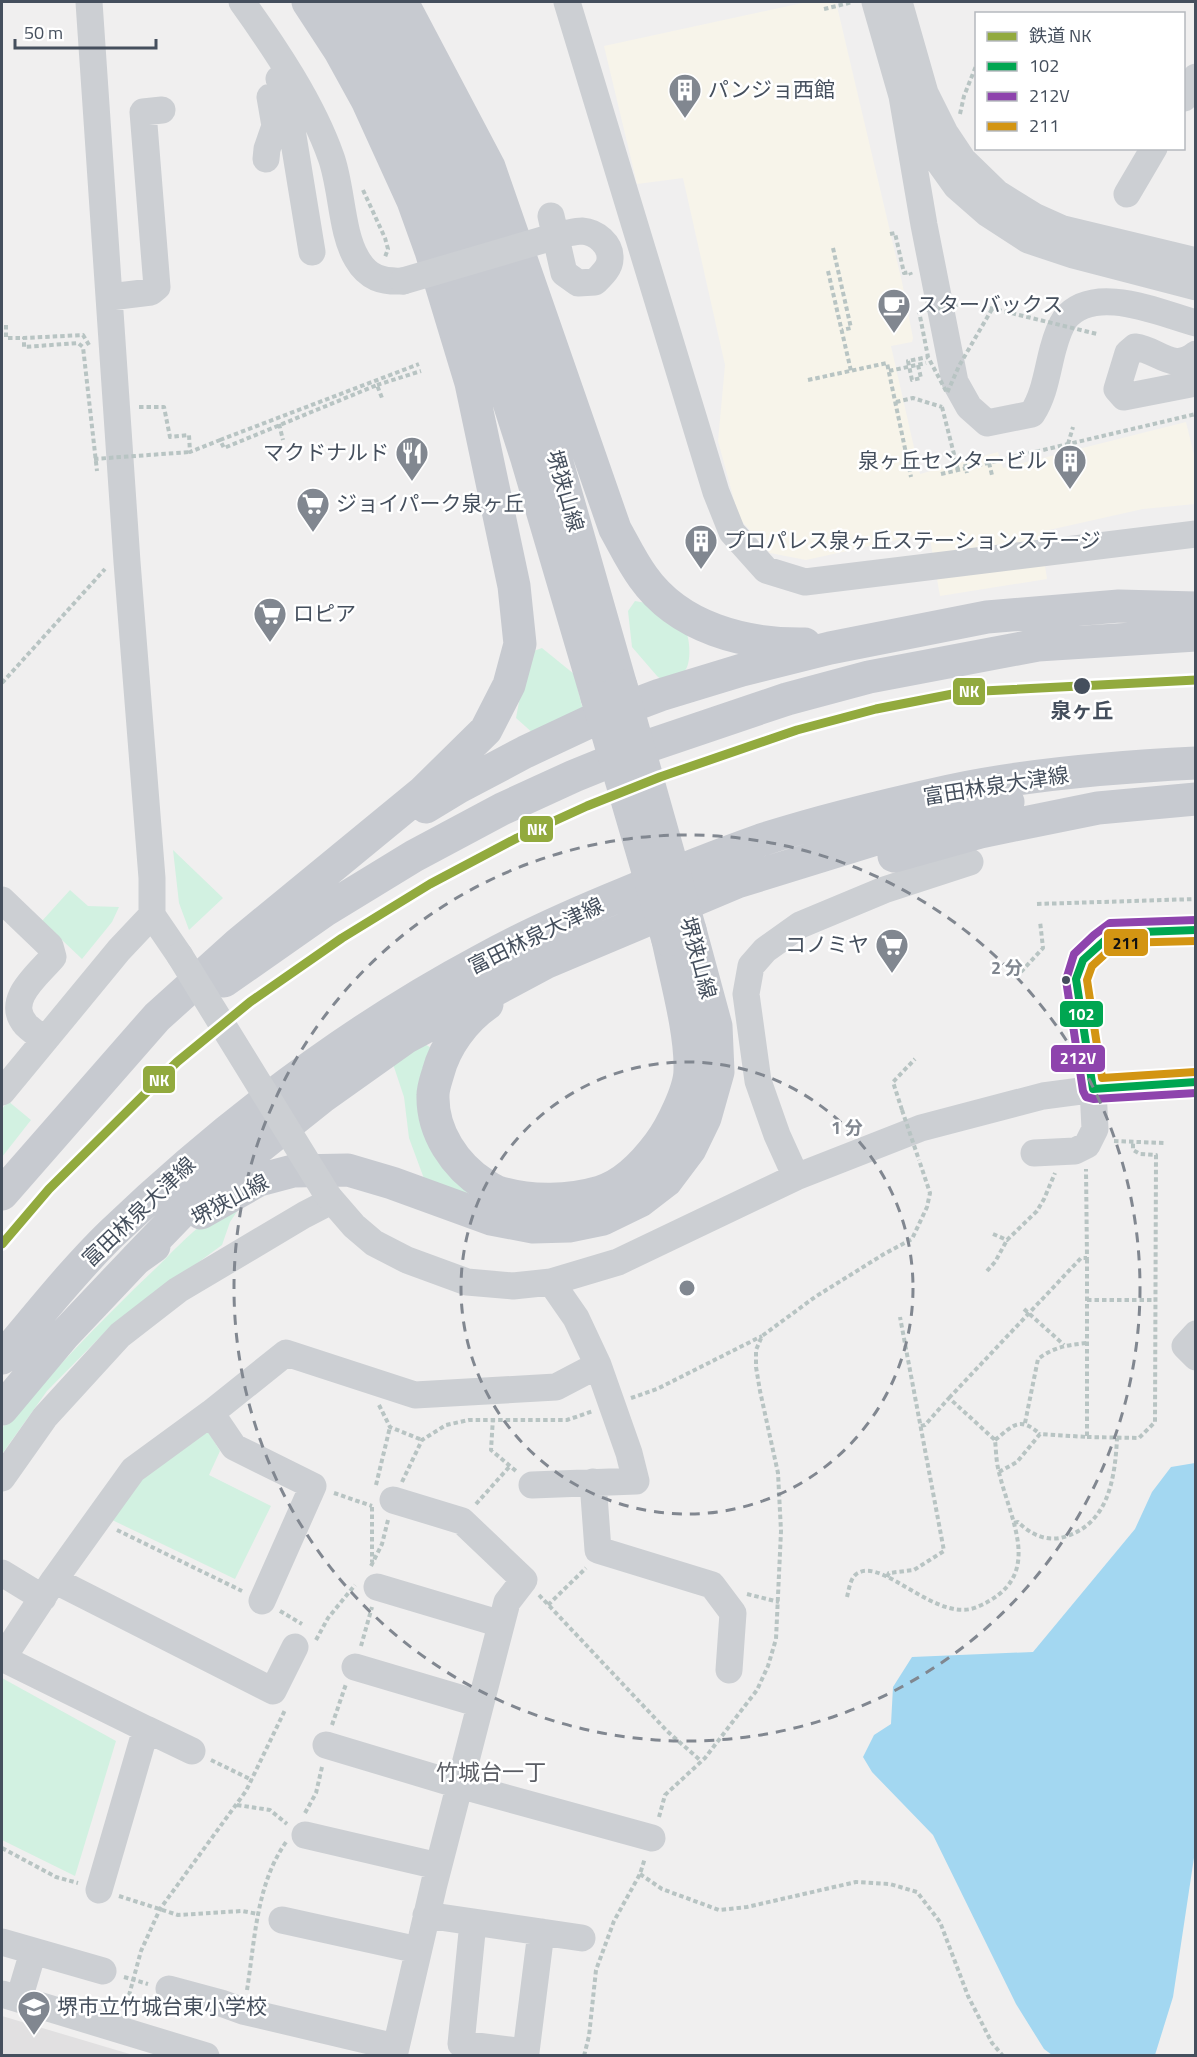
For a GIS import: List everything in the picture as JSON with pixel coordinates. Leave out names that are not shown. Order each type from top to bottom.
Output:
[{"type":"main road","name":"堺狭山線","points":[[324,2],[442,193],[527,459],[609,691]]},
{"type":"main road","name":"堺狭山線","points":[[2,1408],[64,1335],[136,1259],[198,1215],[259,1180],[293,1171],[348,1170],[392,1183],[491,1219],[533,1227],[569,1226],[603,1219],[640,1201],[666,1181],[690,1149],[705,1118],[718,1072],[716,1026],[679,935],[609,691],[554,452],[467,182],[425,72],[370,2]]},
{"type":"main road","points":[[392,6],[425,72],[489,167],[615,529],[643,578],[663,599],[700,625],[747,640],[790,644],[887,636]]},
{"type":"main road","points":[[2,1194],[157,1017],[238,944],[423,792],[486,730],[509,685],[520,644],[514,586],[473,394],[431,251],[413,201],[367,100],[349,42]]},
{"type":"main road","points":[[292,899],[395,826],[459,787],[591,721],[660,695],[742,670],[887,636],[1112,591],[1196,586]]},
{"type":"main road","points":[[987,617],[1119,606],[1196,608]]},
{"type":"main road","points":[[25,1167],[156,1038],[230,976],[324,911],[414,856],[502,809],[574,776],[648,746],[787,699],[868,677],[1038,645],[1196,635]]},
{"type":"main road","name":"富田林泉大津線","points":[[2,1359],[109,1237],[235,1124],[396,1009],[481,960],[556,922],[699,863],[825,820],[950,791],[996,783],[1196,763]]},
{"type":"main road","points":[[136,1259],[193,1200],[322,1097],[405,1038],[547,962],[737,882],[960,813],[1158,765]]},
{"type":"main road","points":[[622,930],[980,832],[1098,808],[1196,799]]},
{"type":"main road","name":"堺狭山線","points":[[547,962],[480,1009],[458,1031],[441,1061],[433,1094],[438,1127],[454,1158],[475,1178],[500,1193],[537,1199],[570,1198],[602,1192],[627,1177],[649,1157],[663,1138],[679,1109],[690,1071],[679,935]]},
{"type":"street","points":[[89,2],[111,297],[127,562],[152,878],[152,915],[180,956],[330,1198],[354,1226],[374,1243],[407,1260],[467,1282],[513,1286],[551,1282],[618,1262],[796,1177],[921,1128],[1043,1096],[1093,1089],[1196,1082]]},
{"type":"street","points":[[226,2],[264,60],[285,87],[271,148],[312,252]]},
{"type":"street","points":[[242,2],[316,121],[332,159],[349,237],[356,258],[369,275],[386,282],[403,281],[517,248],[529,244],[551,238],[563,234],[582,231],[597,236],[608,248],[611,260],[604,273],[595,282],[578,283],[564,273],[556,238],[554,227],[551,216]]},
{"type":"street","points":[[567,2],[586,107],[716,492],[732,532],[766,570],[805,582],[1196,534]]},
{"type":"street","points":[[876,2],[902,96],[924,225],[955,382],[969,406],[987,423],[1032,414],[1042,396],[1059,330],[1066,318],[1084,304],[1102,301],[1123,303],[1196,323]]},
{"type":"street","points":[[899,2],[925,93],[945,133],[963,160],[966,179],[988,214],[1028,240],[1073,255],[1196,287]]},
{"type":"street","points":[[1185,96],[1196,77]]},
{"type":"street","points":[[902,96],[931,151],[966,179],[997,193],[1034,216],[1063,230],[1196,261]]},
{"type":"street","points":[[111,297],[151,292],[157,287],[143,112],[162,110]]},
{"type":"street","points":[[1127,194],[1153,150]]},
{"type":"street","points":[[924,225],[931,203],[966,179]]},
{"type":"street","points":[[1196,354],[1188,360],[1173,363],[1147,349],[1135,347],[1128,353],[1117,389],[1124,397],[1196,383]]},
{"type":"street","points":[[796,1177],[777,1135],[758,1081],[746,994],[751,966],[765,950],[800,925],[884,890],[970,862]]},
{"type":"street","points":[[2,900],[50,946],[54,957],[19,996],[17,1010],[25,1024],[45,1040]]},
{"type":"street","points":[[2,1092],[119,950],[152,915]]},
{"type":"street","points":[[1034,1153],[1075,1151],[1087,1145],[1095,1129],[1093,1089],[1076,979],[1083,960],[1113,933],[1196,930]]},
{"type":"street","points":[[2,1478],[45,1417],[120,1335],[178,1290],[330,1198]]},
{"type":"street","points":[[532,1485],[636,1481],[598,1365],[576,1318],[551,1282]]},
{"type":"street","points":[[1196,1334],[1185,1346],[1196,1357]]},
{"type":"street","points":[[192,1750],[2,1659],[133,1470],[211,1413],[286,1353],[415,1395],[555,1387],[598,1365]]},
{"type":"street","points":[[211,1413],[234,1447],[314,1486],[262,1600]]},
{"type":"street","points":[[593,1482],[598,1550],[712,1585],[733,1613],[729,1670]]},
{"type":"street","points":[[169,1989],[394,2051],[438,1866],[507,1602],[524,1580],[462,1521],[382,1503]]},
{"type":"street","points":[[2,1573],[49,1589],[273,1691],[296,1647]]},
{"type":"street","points":[[377,1587],[501,1624]]},
{"type":"street","points":[[355,1667],[480,1704]]},
{"type":"street","points":[[99,1890],[146,1729]]},
{"type":"street","points":[[326,1745],[459,1785],[652,1838]]},
{"type":"street","points":[[305,1835],[438,1866]]},
{"type":"street","points":[[426,1915],[582,1938]]},
{"type":"street","points":[[282,1920],[418,1950]]},
{"type":"street","points":[[473,1922],[461,2044],[526,2052],[541,1932]]},
{"type":"street","points":[[2,1942],[103,1971]]},
{"type":"street","points":[[33,1952],[10,1996],[206,2055]]},
{"type":"path","points":[[824,9],[853,2]]},
{"type":"path","points":[[958,121],[964,96],[975,68]]},
{"type":"path","points":[[891,234],[895,233],[904,273],[910,272],[912,282]]},
{"type":"path","points":[[833,248],[851,328],[842,330]]},
{"type":"path","points":[[828,271],[851,371]]},
{"type":"path","points":[[917,302],[928,357],[947,393]]},
{"type":"path","points":[[920,311],[970,303],[1097,334]]},
{"type":"path","points":[[958,470],[942,407],[958,366],[992,309]]},
{"type":"path","points":[[6,325],[6,338],[82,335],[89,342],[95,416],[94,434]]},
{"type":"path","points":[[24,338],[24,347],[78,343],[83,347],[94,459],[190,452],[419,364]]},
{"type":"path","points":[[918,364],[921,378],[912,380],[908,361],[928,357]]},
{"type":"path","points":[[808,380],[888,363],[911,477]]},
{"type":"path","points":[[889,371],[926,363]]},
{"type":"path","points":[[220,440],[224,448],[377,385],[421,370]]},
{"type":"path","points":[[377,385],[382,398]]},
{"type":"path","points":[[896,402],[913,398],[942,407]]},
{"type":"path","points":[[134,407],[164,407],[170,437],[189,435],[190,452]]},
{"type":"path","points":[[941,474],[1196,414]]},
{"type":"path","points":[[279,424],[282,440]]},
{"type":"path","points":[[1068,444],[1073,427]]},
{"type":"path","points":[[989,463],[992,475]]},
{"type":"path","points":[[965,464],[967,473]]},
{"type":"path","points":[[2,683],[110,564],[127,562]]},
{"type":"path","points":[[1037,904],[1196,898]]},
{"type":"path","points":[[1021,972],[1043,948],[1040,921]]},
{"type":"path","points":[[584,2053],[589,2036],[596,1970],[614,1921],[640,1874],[665,1795],[701,1761],[757,1690],[768,1666],[776,1638],[781,1532],[778,1473],[760,1391],[756,1350],[762,1336],[815,1297],[912,1239],[927,1207],[930,1193],[893,1082],[915,1059]]},
{"type":"path","points":[[1113,1141],[1164,1143]]},
{"type":"path","points":[[995,1440],[1017,1424],[1025,1423],[1040,1434],[1139,1438],[1155,1422],[1156,1155],[1140,1154],[1133,1150],[1133,1142]]},
{"type":"path","points":[[1086,1165],[1087,1437]]},
{"type":"path","points":[[987,1271],[995,1262],[1007,1240],[1037,1211],[1060,1166]]},
{"type":"path","points":[[993,1234],[1007,1240]]},
{"type":"path","points":[[920,1426],[925,1425],[1081,1258],[1087,1258]]},
{"type":"path","points":[[1087,1300],[1155,1300]]},
{"type":"path","points":[[1024,1309],[1064,1345]]},
{"type":"path","points":[[887,1577],[889,1573],[914,1570],[944,1551],[900,1317]]},
{"type":"path","points":[[1025,1423],[1038,1359],[1048,1351],[1064,1345],[1087,1344]]},
{"type":"path","points":[[381,1384],[379,1408],[390,1427],[422,1440]]},
{"type":"path","points":[[847,1597],[857,1573],[864,1571],[887,1577],[936,1604],[952,1610],[968,1610],[994,1598],[1007,1586],[1015,1574],[1020,1541],[999,1472],[995,1440],[949,1398]]},
{"type":"path","points":[[493,1420],[491,1450],[532,1485]]},
{"type":"path","points":[[999,1472],[1017,1462],[1040,1434]]},
{"type":"path","points":[[1014,1523],[1018,1522],[1030,1533],[1056,1539],[1089,1525],[1099,1512],[1114,1476],[1117,1438]]},
{"type":"path","points":[[462,1521],[510,1466]]},
{"type":"path","points":[[314,1486],[382,1503]]},
{"type":"path","points":[[97,1520],[262,1600],[319,1635]]},
{"type":"path","points":[[548,1605],[585,1571],[598,1550]]},
{"type":"path","points":[[524,1580],[667,1731],[701,1761]]},
{"type":"path","points":[[192,1750],[252,1780]]},
{"type":"path","points":[[237,1805],[270,1810],[305,1835]]},
{"type":"path","points":[[2,1848],[56,1876],[178,1915],[242,1911],[282,1920]]},
{"type":"path","points":[[640,1874],[662,1889],[719,1910],[747,1907],[856,1882],[890,1884],[917,1892],[940,1922],[968,1996],[992,2043],[1002,2055]]},
{"type":"path","points":[[103,1971],[169,1989]]},
{"type":"shaded area","points":[[807,2],[836,2],[913,338],[912,342],[891,346],[920,474],[998,452],[1003,468],[1186,422],[1195,459],[1195,504],[1143,509],[1040,532],[1047,579],[940,596],[929,533],[806,560],[770,553],[739,518],[718,441],[725,365],[683,178],[637,184],[604,46]]},
{"type":"shaded area","name":"堺市立竹城台東小学校","points":[[2,2016],[133,2055],[2,2055]]},
{"type":"green space","points":[[635,601],[646,603],[686,632],[689,661],[685,670],[675,681],[662,680],[632,647],[628,611]]},
{"type":"green space","points":[[542,648],[574,674],[584,714],[535,735],[516,718],[528,653]]},
{"type":"green space","points":[[173,850],[223,898],[189,930],[179,903]]},
{"type":"green space","points":[[70,890],[88,906],[119,907],[112,922],[82,959],[42,921]]},
{"type":"green space","points":[[422,1042],[434,1050],[430,1066],[482,1199],[426,1184],[409,1138],[404,1097],[391,1058]]},
{"type":"green space","points":[[8,1101],[31,1120],[2,1157],[2,1109]]},
{"type":"green space","points":[[242,1204],[230,1222],[222,1245],[109,1328],[47,1391],[2,1454],[2,1428],[77,1347],[195,1230],[217,1214]]},
{"type":"green space","points":[[204,1425],[220,1451],[209,1475],[271,1506],[235,1579],[108,1518],[137,1474]]},
{"type":"green space","points":[[2,1678],[116,1741],[75,1876],[2,1840]]},
{"type":"water","points":[[1195,1463],[1195,1851],[1173,1997],[1155,2055],[1052,2055],[1044,2049],[1016,2004],[933,1835],[872,1772],[863,1757],[874,1735],[891,1724],[893,1687],[912,1657],[1033,1652],[1135,1529],[1152,1492],[1171,1467]]},
{"type":"rail line","name":"NK","points":[[2,1244],[49,1189],[177,1062],[250,1002],[342,938],[430,884],[517,838],[587,806],[660,777],[797,730],[876,709],[963,692],[1196,680]]},
{"type":"transit line","name":"212V","points":[[1196,920],[1110,923],[1074,954],[1066,980],[1083,1091],[1086,1097],[1094,1099],[1196,1093]]},
{"type":"transit line","name":"102","points":[[1196,930],[1113,933],[1083,960],[1076,979],[1093,1089],[1196,1082]]},
{"type":"transit line","name":"211","points":[[1195,1072],[1102,1078],[1087,980],[1092,966],[1117,943],[1196,941]]},
{"type":"place","name":"パンジョ西館","points":[[685,119]]},
{"type":"place","name":"スターバックス","points":[[894,334]]},
{"type":"place","name":"マクドナルド","points":[[412,482]]},
{"type":"place","name":"泉ヶ丘センタービル","points":[[1070,490]]},
{"type":"place","name":"ジョイパーク泉ヶ丘","points":[[313,533]]},
{"type":"place","name":"プロパレス泉ヶ丘ステーションステージ","points":[[701,570]]},
{"type":"place","name":"ロピア","points":[[270,643]]},
{"type":"place","name":"泉ヶ丘","points":[[1082,686]]},
{"type":"place","name":"コノミヤ","points":[[892,974]]},
{"type":"place","name":"堺市立竹城台東小学校","points":[[34,2036]]},
{"type":"district","name":"竹城台一丁","points":[[491,1772]]}]
